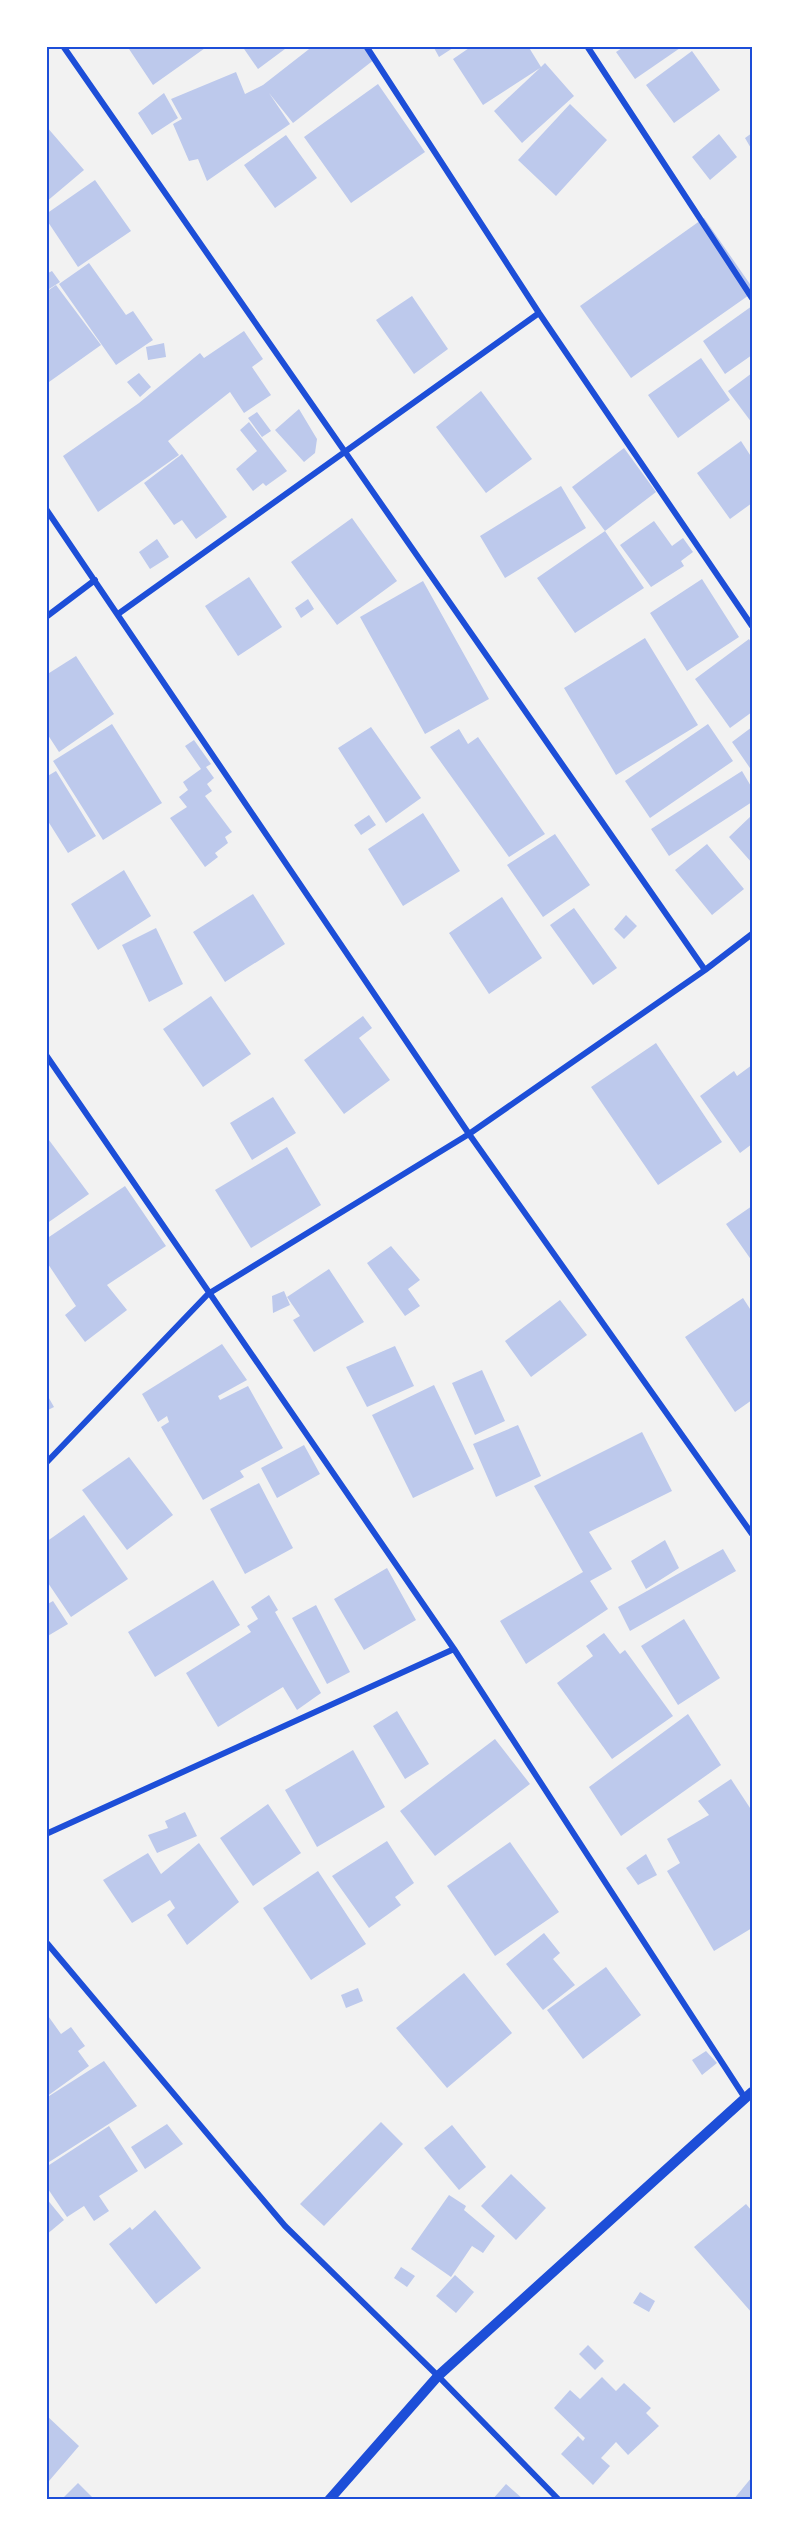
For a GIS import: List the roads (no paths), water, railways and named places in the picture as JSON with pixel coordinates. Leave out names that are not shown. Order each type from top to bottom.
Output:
[{"type":"street","points":[[63,46],[705,970]]},
{"type":"street","points":[[366,46],[539,313],[753,626]]},
{"type":"street","points":[[587,46],[753,298]]},
{"type":"street","points":[[118,614],[345,454],[539,313]]},
{"type":"street","points":[[46,509],[469,1134],[753,1534]]},
{"type":"street","points":[[46,617],[95,580]]},
{"type":"street","points":[[46,1463],[208,1294],[469,1134],[753,934]]},
{"type":"street","points":[[46,1055],[454,1649],[749,2095],[438,2376],[329,2499]]},
{"type":"street","points":[[46,1834],[454,1649]]},
{"type":"street","points":[[46,1942],[285,2226],[559,2499]]}]
